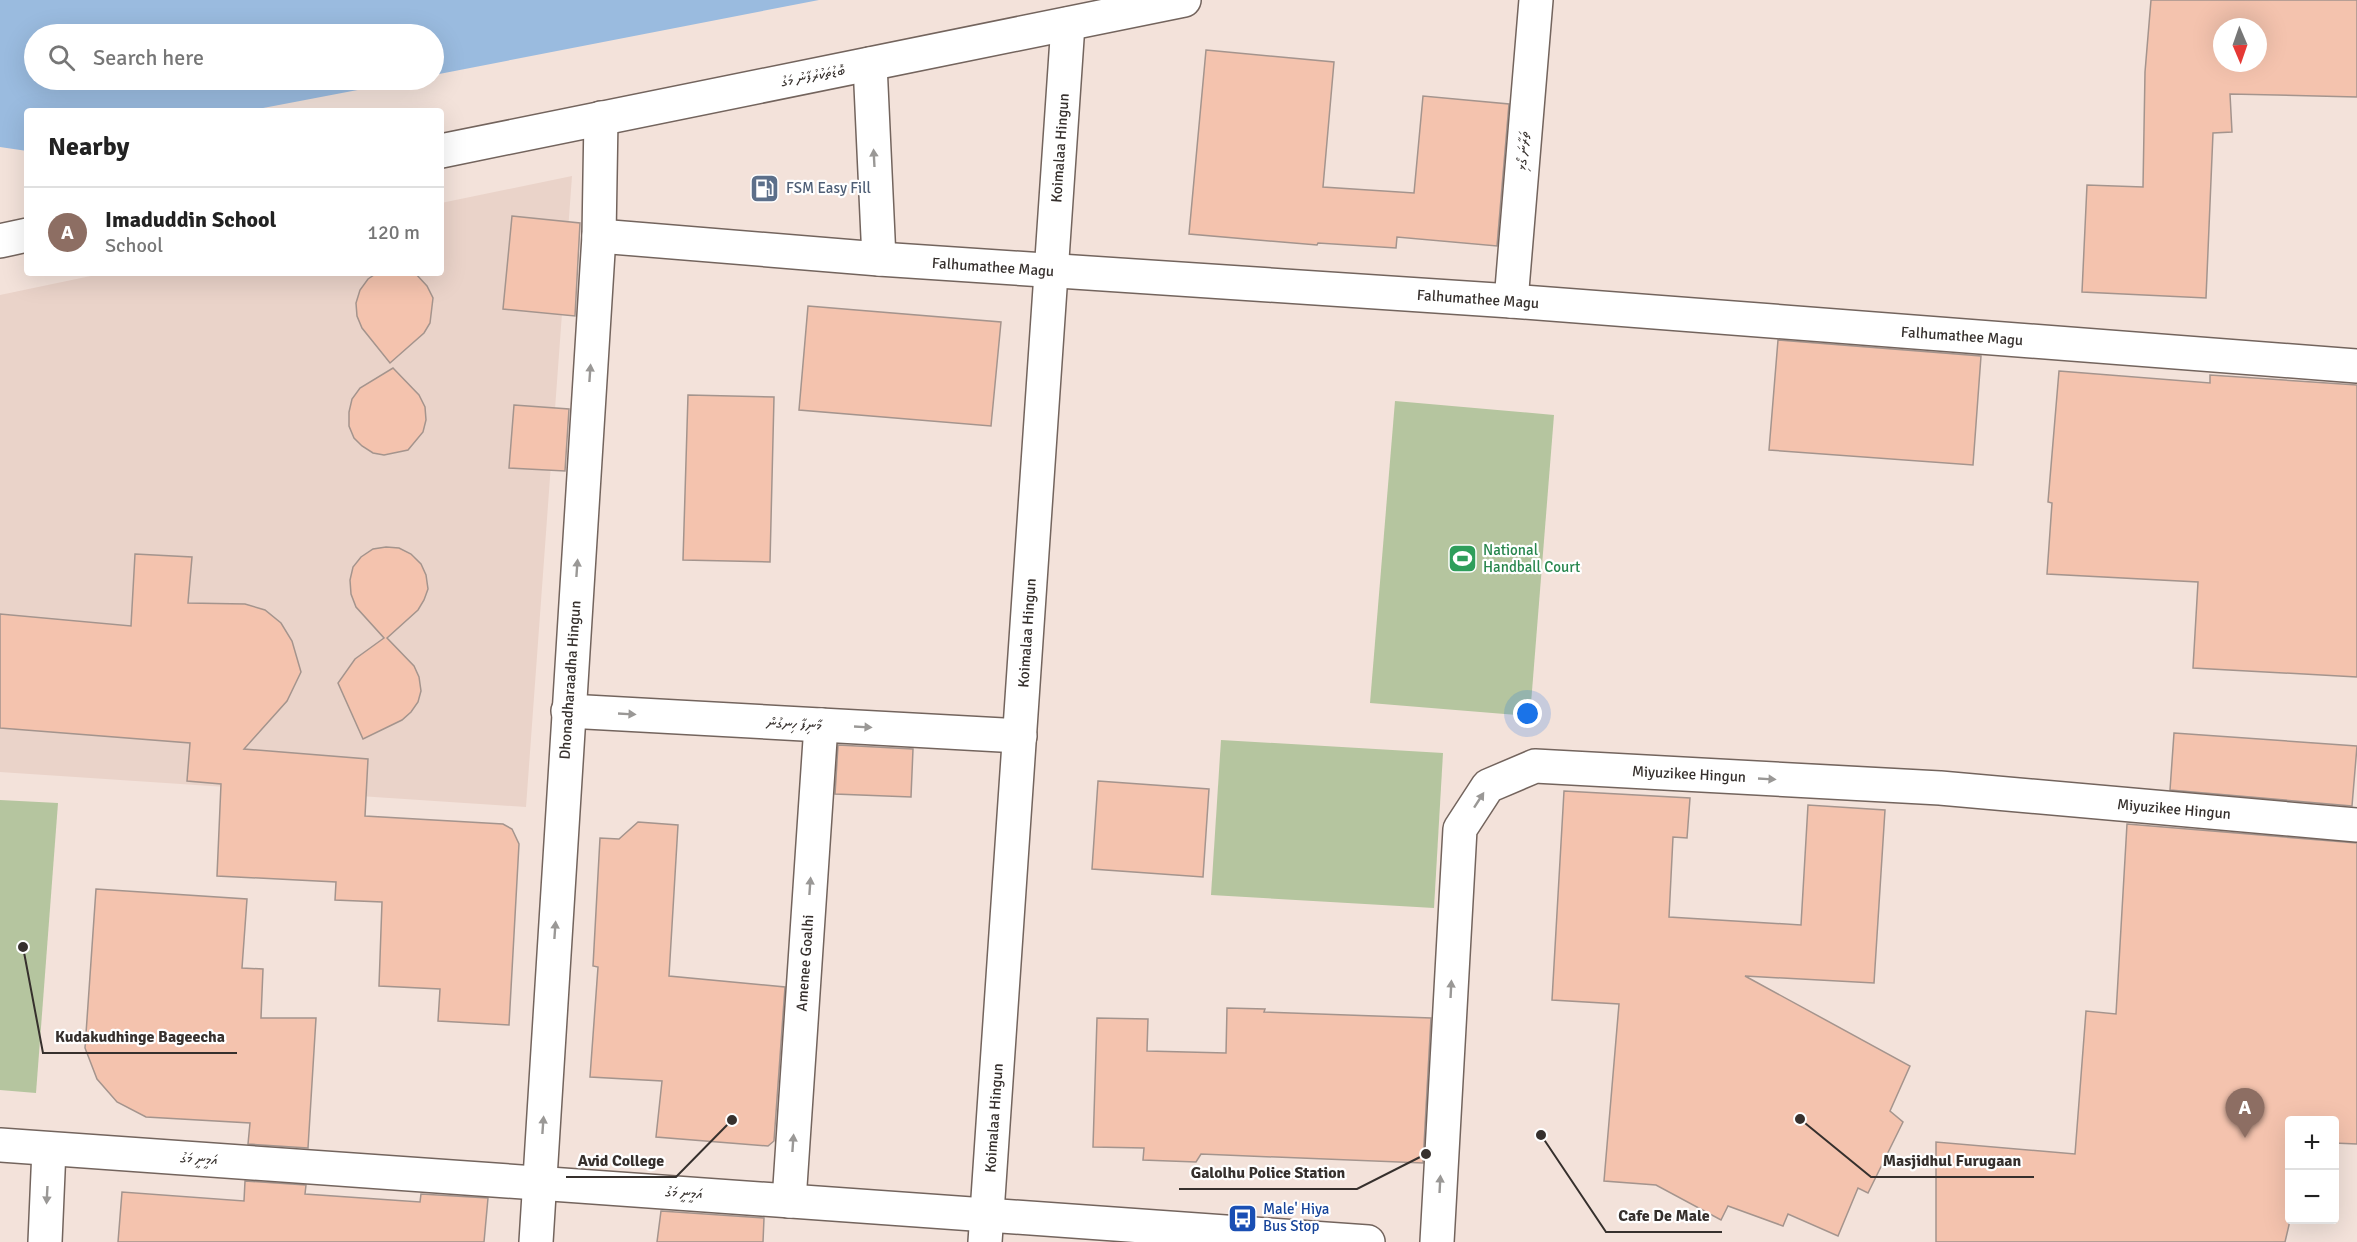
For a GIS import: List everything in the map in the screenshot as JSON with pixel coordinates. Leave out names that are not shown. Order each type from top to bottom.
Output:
[{"type":"street","name":"ބޮޑުތަކުރުފާނު މަގު","points":[[444,150],[1184,0]]},
{"type":"street","name":"ތަރާނަ ގޯޅި","points":[[1511,302],[1536,0]]},
{"type":"street","name":"Koimalaa Hingun","points":[[986,1228],[1068,24]]},
{"type":"street","points":[[870,64],[879,259]]},
{"type":"street","name":"Dhonadharaadha Hingun","points":[[536,1242],[598,236],[601,118]]},
{"type":"street","points":[[0,241],[24,236]]},
{"type":"street","name":"Falhumathee Magu","points":[[598,236],[879,259],[1511,302],[2357,366]]},
{"type":"street","name":"މާނިފާ ހިނގުން","points":[[568,711],[1020,736]]},
{"type":"street","name":"Amenee Goalhi","points":[[789,1202],[821,725]]},
{"type":"street","name":"Miyuzikee Hingun","points":[[1437,1242],[1460,829],[1488,786],[1535,766],[1940,788],[2357,825]]},
{"type":"street","name":"އަމީނީ މަގު","points":[[0,1145],[789,1202],[986,1228],[1368,1242]]},
{"type":"street","points":[[45,1242],[49,1149]]},
{"type":"shaded area","points":[[572,176],[526,807],[0,772],[0,295],[91,276],[444,276],[444,202]]},
{"type":"green space","name":"National Handball Court","points":[[1395,401],[1554,415],[1530,716],[1370,703]]},
{"type":"green space","points":[[1221,740],[1443,753],[1434,908],[1211,895]]},
{"type":"green space","points":[[0,800],[58,803],[36,1093],[0,1090]]},
{"type":"water","points":[[0,0],[819,0],[444,73],[444,24],[24,24],[24,90],[358,90],[264,108],[24,108],[24,151],[0,147]]},
{"type":"building","points":[[2151,0],[2357,0],[2357,97],[2230,94],[2232,132],[2213,133],[2206,298],[2082,292],[2087,185],[2143,187],[2145,72]]},
{"type":"building","points":[[1206,50],[1334,62],[1323,187],[1414,193],[1423,96],[1509,104],[1497,246],[1397,237],[1396,248],[1318,243],[1317,245],[1189,234]]},
{"type":"building","points":[[512,216],[580,223],[575,316],[503,309]]},
{"type":"building","points":[[372,276],[418,276],[427,286],[433,298],[430,323],[424,333],[390,363],[362,328],[357,316],[356,303],[360,290]]},
{"type":"building","points":[[808,306],[1001,322],[991,426],[799,410]]},
{"type":"building","points":[[1778,340],[1981,356],[1973,465],[1769,450]]},
{"type":"building","points":[[393,368],[419,395],[425,407],[426,420],[423,432],[408,450],[384,455],[373,453],[354,438],[349,426],[349,412],[352,399],[360,388]]},
{"type":"building","points":[[2059,371],[2210,383],[2210,375],[2357,385],[2357,677],[2193,668],[2198,582],[2047,574],[2052,503],[2048,502]]},
{"type":"building","points":[[688,395],[774,397],[770,562],[683,560]]},
{"type":"building","points":[[514,405],[569,409],[565,471],[509,468]]},
{"type":"building","points":[[399,548],[411,554],[421,564],[426,575],[428,589],[418,610],[387,638],[414,666],[419,677],[421,691],[418,702],[402,720],[363,739],[338,683],[355,659],[384,638],[356,607],[351,594],[350,580],[353,567],[361,557],[373,549]]},
{"type":"building","points":[[135,554],[192,557],[188,603],[245,604],[265,610],[281,623],[292,641],[301,672],[287,701],[244,749],[368,759],[365,816],[503,824],[512,829],[519,844],[509,1025],[438,1021],[440,989],[379,986],[382,902],[335,900],[336,882],[217,876],[221,784],[187,781],[190,743],[0,728],[0,614],[131,626]]},
{"type":"building","points":[[2174,733],[2357,746],[2352,806],[2170,790]]},
{"type":"building","points":[[838,745],[913,749],[911,797],[835,794]]},
{"type":"building","points":[[1098,781],[1209,789],[1203,877],[1092,869]]},
{"type":"building","points":[[1564,791],[1690,798],[1687,838],[1673,837],[1669,917],[1801,925],[1808,805],[1885,810],[1874,983],[1745,976],[1910,1066],[1890,1111],[1903,1122],[1868,1193],[1858,1188],[1838,1236],[1788,1214],[1783,1226],[1728,1206],[1721,1220],[1656,1185],[1604,1181],[1619,1004],[1552,1000]]},
{"type":"building","points":[[638,822],[678,825],[669,976],[785,987],[774,1141],[768,1146],[656,1137],[662,1081],[590,1077],[598,967],[593,966],[600,838],[619,839]]},
{"type":"building","points":[[2127,824],[2357,843],[2357,1144],[2339,1143],[2339,1116],[2285,1116],[2285,1224],[2289,1225],[2285,1242],[1936,1242],[1936,1142],[2075,1154],[2086,1011],[2116,1014]]},
{"type":"building","points":[[96,889],[247,899],[242,968],[263,969],[261,1018],[316,1018],[308,1148],[248,1144],[250,1123],[146,1117],[117,1102],[97,1079],[85,1048]]},
{"type":"building","points":[[1227,1008],[1265,1009],[1264,1012],[1431,1018],[1423,1163],[1201,1154],[1196,1162],[1143,1160],[1144,1148],[1093,1147],[1097,1018],[1148,1019],[1147,1051],[1226,1053]]},
{"type":"building","points":[[245,1181],[306,1185],[305,1194],[420,1202],[421,1194],[488,1198],[484,1242],[118,1242],[122,1192],[244,1201]]},
{"type":"building","points":[[661,1211],[764,1218],[763,1242],[657,1242]]},
{"type":"place","name":"FSM Easy Fill","points":[[765,188]]},
{"type":"place","name":"National Handball Court","points":[[1462,559]]},
{"type":"place","name":"Kudakudhinge Bageecha","points":[[23,947]]},
{"type":"place","name":"Masjidhul Furugaan","points":[[1800,1119]]},
{"type":"place","name":"Avid College","points":[[732,1120]]},
{"type":"place","name":"Cafe De Male","points":[[1541,1135]]},
{"type":"place","name":"Imaduddin School","points":[[2245,1138]]},
{"type":"place","name":"Galolhu Police Station","points":[[1426,1154]]},
{"type":"place","name":"Male' Hiya Bus Stop","points":[[1242,1218]]}]
